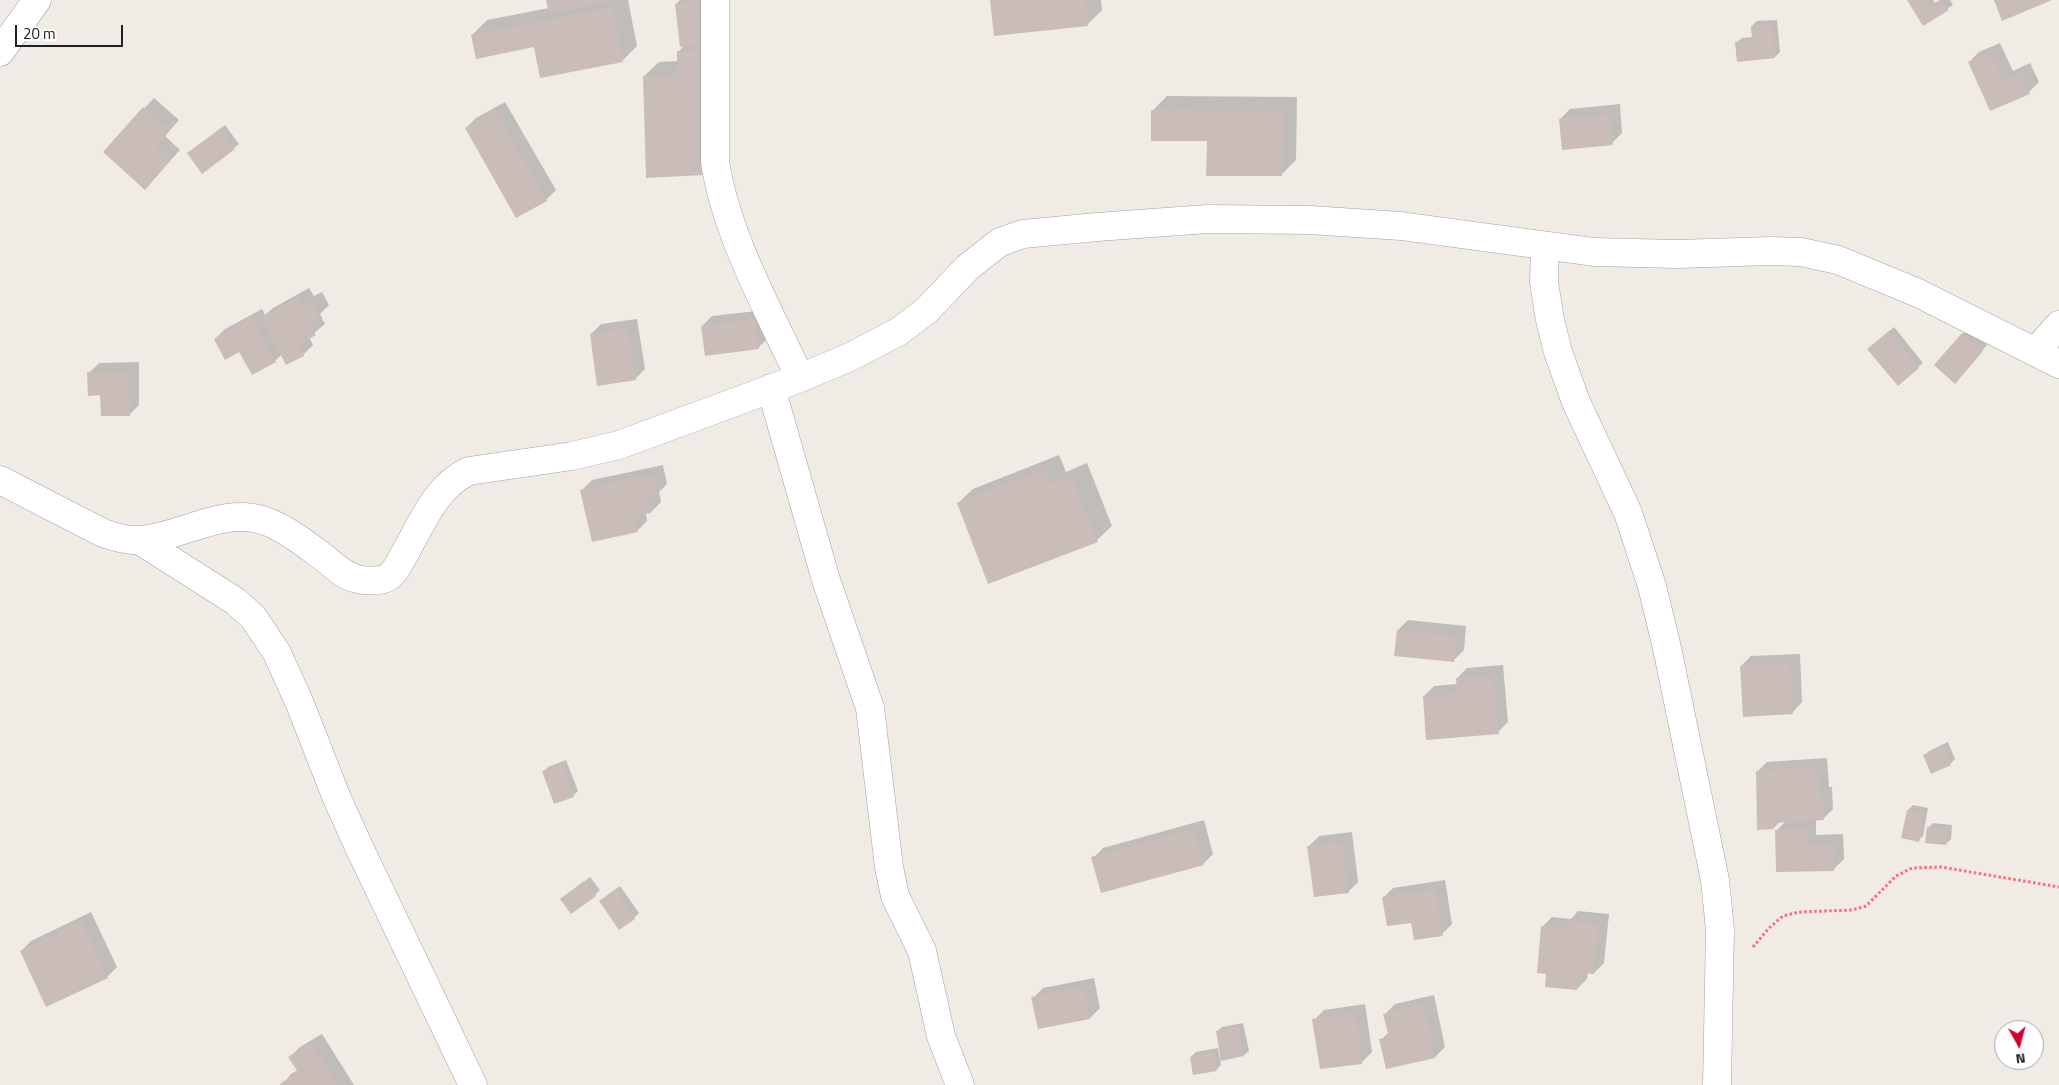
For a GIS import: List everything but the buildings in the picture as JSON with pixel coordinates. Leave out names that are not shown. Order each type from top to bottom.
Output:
[{"type":"street","points":[[0,52],[37,0]]},
{"type":"street","points":[[715,0],[715,162],[718,177],[735,234],[800,378]]},
{"type":"street","points":[[0,480],[103,533],[121,538],[139,540],[171,535],[224,518],[248,517],[266,521],[306,544],[338,569],[354,578],[370,580],[387,578],[396,570],[429,508],[446,486],[458,476],[469,471],[572,456],[620,445],[800,378],[850,357],[898,332],[926,311],[968,266],[1000,242],[1023,234],[1207,219],[1310,220],[1401,226],[1544,247],[1594,252],[1677,254],[1801,252],[1838,260],[1918,293],[2059,364]]},
{"type":"street","points":[[1544,247],[1544,282],[1550,320],[1558,352],[1576,402],[1628,512],[1652,586],[1667,648],[1715,880],[1720,930],[1717,1085]]},
{"type":"street","points":[[2035,352],[2059,325]]},
{"type":"street","points":[[771,388],[826,580],[870,708],[889,867],[895,896],[922,951],[941,1036],[960,1085]]},
{"type":"street","points":[[139,540],[236,601],[253,617],[266,635],[277,653],[300,704],[358,846],[473,1085]]},
{"type":"path","points":[[1719,989],[1769,928],[1783,916],[1799,912],[1852,910],[1866,906],[1896,876],[1912,868],[1941,867],[2059,887]]}]
